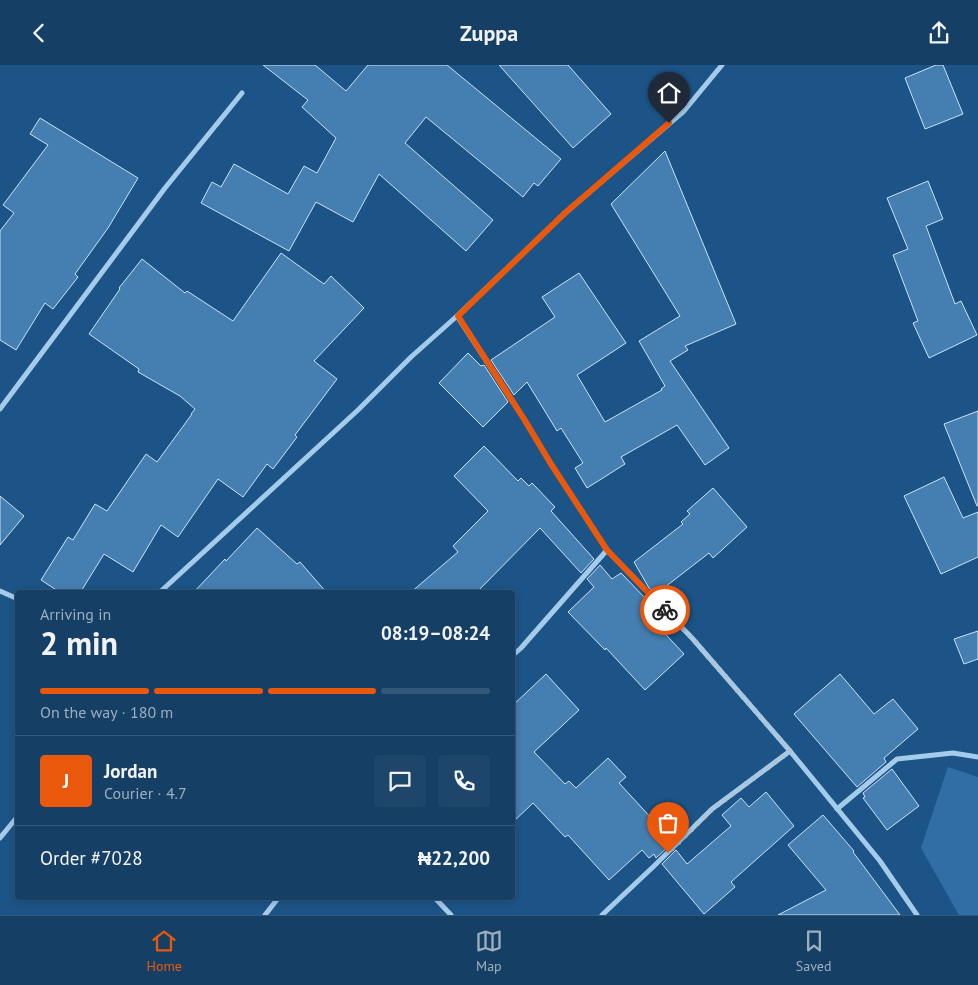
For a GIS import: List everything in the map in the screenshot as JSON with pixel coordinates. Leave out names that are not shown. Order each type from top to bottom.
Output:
[{"type":"street","points":[[162,590],[358,410],[411,357],[458,316],[565,213],[684,111],[722,65]]},
{"type":"street","points":[[0,409],[165,188],[242,93]]},
{"type":"street","points":[[458,316],[607,550],[692,638],[790,751],[880,861],[917,915]]},
{"type":"street","points":[[515,653],[607,550]]},
{"type":"street","points":[[0,591],[15,598]]},
{"type":"street","points":[[602,915],[712,809],[790,751]]},
{"type":"street","points":[[837,809],[897,759],[953,753],[978,757]]},
{"type":"street","points":[[0,838],[15,820]]},
{"type":"street","points":[[265,915],[277,900]]},
{"type":"street","points":[[437,900],[451,915]]},
{"type":"shaded area","points":[[948,767],[978,777],[978,915],[959,915],[921,848]]},
{"type":"building","points":[[263,65],[315,65],[346,91],[368,65],[447,65],[561,159],[538,186],[534,183],[523,197],[426,117],[405,143],[493,220],[466,251],[379,174],[353,222],[316,202],[289,251],[201,203],[212,182],[221,187],[234,164],[288,194],[304,166],[317,173],[336,138],[302,107],[308,100]]},
{"type":"building","points":[[499,65],[568,65],[611,114],[573,148]]},
{"type":"building","points":[[936,65],[943,65],[963,114],[925,129],[905,78]]},
{"type":"building","points":[[40,118],[138,178],[108,228],[75,274],[78,277],[53,309],[45,303],[16,350],[0,340],[0,231],[14,213],[3,205],[48,145],[30,134]]},
{"type":"building","points":[[665,151],[736,324],[685,346],[688,350],[670,361],[729,448],[705,465],[677,425],[621,457],[625,464],[587,488],[575,468],[583,463],[561,428],[557,431],[527,382],[514,395],[491,360],[555,317],[542,297],[579,273],[626,343],[577,375],[605,422],[662,390],[665,386],[639,341],[680,316],[611,204]]},
{"type":"building","points":[[928,181],[943,219],[926,226],[955,304],[961,301],[977,335],[929,358],[913,323],[918,321],[893,255],[908,249],[887,198]]},
{"type":"building","points":[[281,253],[324,284],[331,276],[364,308],[314,361],[337,379],[295,435],[297,437],[273,469],[267,464],[243,497],[218,479],[178,537],[161,525],[133,572],[104,554],[82,590],[56,590],[41,580],[68,537],[73,540],[95,504],[107,511],[146,454],[157,462],[195,409],[180,396],[138,372],[139,369],[89,334],[119,288],[142,259],[185,293],[187,291],[233,321]]},
{"type":"building","points":[[468,353],[481,366],[484,365],[508,402],[483,427],[439,383]]},
{"type":"building","points":[[978,411],[978,506],[977,506],[944,424]]},
{"type":"building","points":[[484,446],[518,481],[521,478],[529,486],[532,483],[555,507],[551,511],[594,559],[581,573],[540,528],[479,590],[414,590],[458,552],[453,546],[488,511],[454,476]]},
{"type":"building","points":[[944,477],[963,518],[978,512],[978,557],[941,574],[904,496]]},
{"type":"building","points":[[713,488],[747,527],[713,558],[709,553],[656,594],[649,588],[634,562],[683,524],[681,522],[690,514],[687,511]]},
{"type":"building","points":[[0,496],[24,516],[0,545]]},
{"type":"building","points":[[257,528],[297,564],[300,562],[324,590],[196,590],[225,559],[226,561]]},
{"type":"building","points":[[600,565],[612,579],[621,573],[648,601],[642,605],[657,621],[655,623],[684,654],[645,690],[606,648],[605,650],[568,612],[594,587],[587,579]]},
{"type":"building","points":[[978,631],[978,659],[964,664],[954,639]]},
{"type":"building","points":[[546,674],[579,710],[534,752],[565,784],[569,781],[576,788],[608,758],[626,777],[619,783],[654,821],[671,844],[656,858],[654,854],[649,858],[642,850],[609,880],[568,835],[565,837],[533,803],[515,820],[515,703]]},
{"type":"building","points":[[840,674],[874,714],[893,699],[918,729],[884,758],[886,762],[857,787],[794,714]]},
{"type":"building","points":[[892,769],[919,806],[887,830],[863,798],[865,797],[863,793]]},
{"type":"building","points":[[766,792],[794,826],[731,882],[735,887],[704,914],[662,864],[676,850],[687,864],[731,826],[722,815],[741,798],[749,807]]},
{"type":"building","points":[[823,815],[854,851],[900,915],[778,915],[826,890],[788,845]]},
{"type":"way so far","points":[[665,610],[692,638],[790,751],[712,809],[668,853]]},
{"type":"route","points":[[665,610],[607,550],[458,316],[565,213],[669,123]]}]
